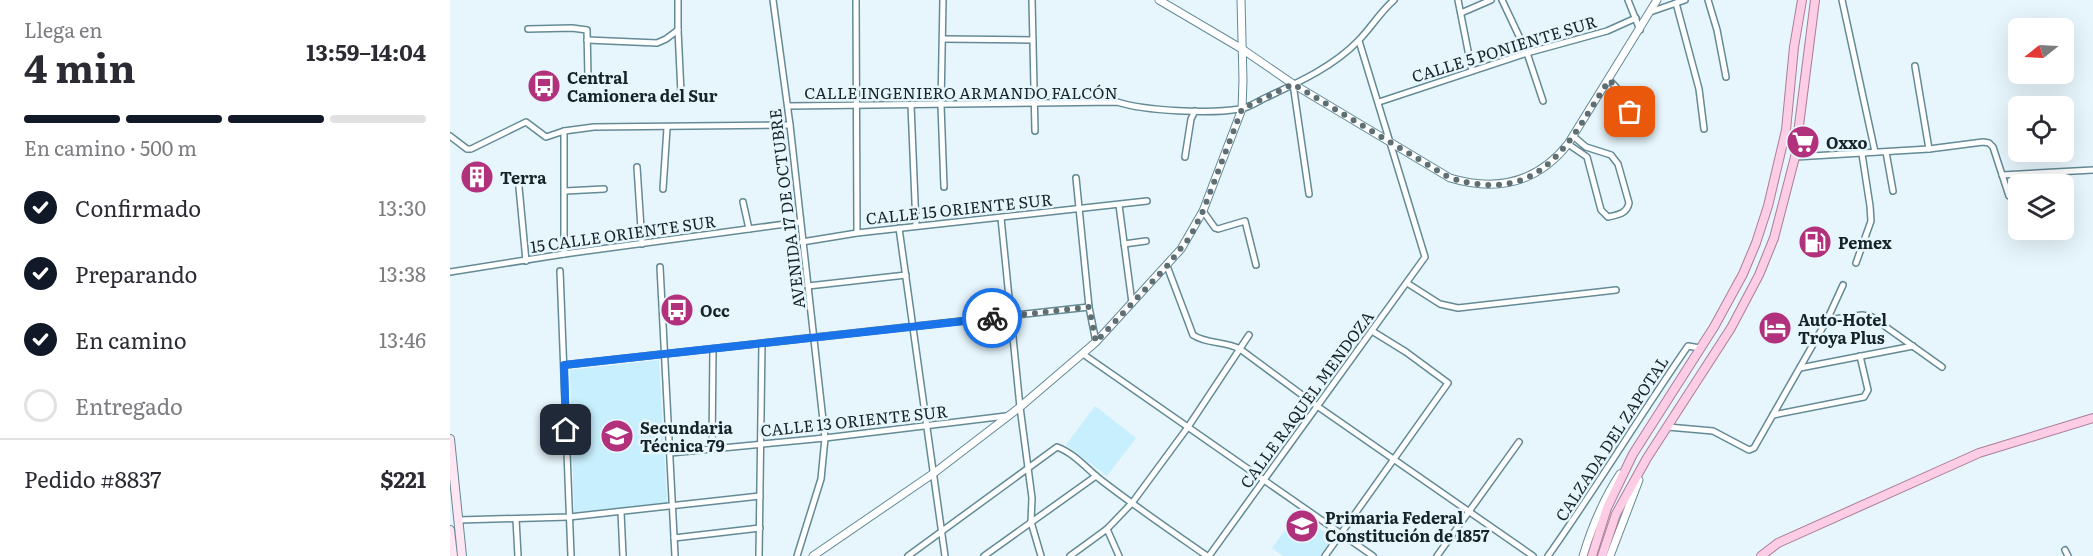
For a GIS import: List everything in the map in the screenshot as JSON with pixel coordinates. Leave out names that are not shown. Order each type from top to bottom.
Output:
[{"type":"main road","points":[[1592,556],[1607,508],[1633,454],[1700,348],[1743,274],[1756,243],[1768,206],[1786,130],[1794,47],[1802,0]]},
{"type":"main road","points":[[1602,556],[1616,514],[1647,458],[1731,328],[1759,275],[1774,238],[1796,157],[1815,0]]},
{"type":"main road","points":[[1761,556],[1778,543],[1979,453],[2093,418]]},
{"type":"main road","points":[[450,439],[462,556]]},
{"type":"main road","points":[[450,530],[453,556]]},
{"type":"street","points":[[678,0],[681,93]]},
{"type":"street","name":"AVENIDA 17 DE OCTUBRE","points":[[772,0],[788,106],[825,438],[821,479],[797,556]]},
{"type":"street","points":[[856,0],[857,233]]},
{"type":"street","points":[[943,0],[940,105],[944,187]]},
{"type":"street","points":[[1032,0],[1035,131]]},
{"type":"street","points":[[1159,0],[1450,178],[1466,183],[1497,185],[1515,182],[1536,173],[1549,164],[1568,144],[1657,0]]},
{"type":"street","points":[[813,556],[934,473],[1020,407],[1083,354],[1167,266],[1190,237],[1203,211],[1242,109],[1241,0]]},
{"type":"street","points":[[1242,109],[1339,58],[1359,41],[1394,0]]},
{"type":"street","points":[[1458,0],[1472,71]]},
{"type":"street","points":[[1461,13],[1491,0]]},
{"type":"street","points":[[1502,0],[1527,53],[1543,101]]},
{"type":"street","points":[[1628,0],[1640,30]]},
{"type":"street","points":[[1650,12],[1685,0]]},
{"type":"street","points":[[1708,0],[1717,30],[1726,76]]},
{"type":"street","points":[[1842,0],[1875,152]]},
{"type":"street","points":[[1676,3],[1699,89],[1704,129]]},
{"type":"street","name":"CALLE 5 PONIENTE SUR","points":[[1379,102],[1527,53],[1607,31],[1636,18]]},
{"type":"street","points":[[528,29],[587,30],[588,77]]},
{"type":"street","points":[[587,40],[657,43],[678,30]]},
{"type":"street","points":[[943,39],[1033,40]]},
{"type":"street","points":[[1359,41],[1391,143]]},
{"type":"street","points":[[1915,66],[1929,148]]},
{"type":"street","points":[[1609,80],[1620,90],[1625,99],[1633,129]]},
{"type":"street","points":[[1293,84],[1309,194]]},
{"type":"street","name":"CALLE INGENIERO ARMANDO FALCÓN","points":[[788,106],[1117,102],[1195,111],[1242,109]]},
{"type":"street","points":[[911,105],[916,226]]},
{"type":"street","points":[[1185,157],[1191,119],[1195,111]]},
{"type":"street","points":[[450,136],[467,149],[471,149],[525,122],[546,137],[564,130],[594,127],[790,125]]},
{"type":"street","points":[[663,189],[667,128]]},
{"type":"street","points":[[564,130],[564,254]]},
{"type":"street","points":[[1568,144],[1587,157],[1601,210],[1608,217],[1622,214],[1628,209],[1629,203],[1618,164],[1611,156],[1586,147],[1573,136]]},
{"type":"street","name":"CALLE RAQUEL MENDOZA","points":[[1208,556],[1425,257],[1391,143]]},
{"type":"street","points":[[1796,157],[1989,143],[1993,147],[2008,193]]},
{"type":"street","points":[[1886,152],[1893,192]]},
{"type":"street","points":[[1856,263],[1871,221],[1862,154]]},
{"type":"street","points":[[637,167],[642,244]]},
{"type":"street","points":[[2002,176],[2093,170]]},
{"type":"street","points":[[518,177],[526,261]]},
{"type":"street","points":[[1076,178],[1089,307],[1096,342]]},
{"type":"street","points":[[565,191],[604,189]]},
{"type":"street","name":"CALLE 15 ORIENTE SUR","points":[[802,242],[899,228],[1147,201]]},
{"type":"street","points":[[743,202],[748,229]]},
{"type":"street","points":[[1119,204],[1132,303]]},
{"type":"street","points":[[1203,211],[1218,229],[1245,221],[1256,265]]},
{"type":"street","points":[[1001,218],[1020,407],[1032,498],[1031,522],[1041,556]]},
{"type":"street","name":"15 CALLE ORIENTE SUR","points":[[450,272],[800,222]]},
{"type":"street","points":[[899,228],[945,556]]},
{"type":"street","points":[[1124,244],[1146,241]]},
{"type":"street","points":[[1167,266],[1193,335],[1240,349],[1317,406],[1533,556]]},
{"type":"street","points":[[660,267],[675,556]]},
{"type":"street","points":[[560,271],[571,556]]},
{"type":"street","points":[[808,286],[906,274]]},
{"type":"street","points":[[1407,283],[1440,304],[1458,308],[1616,290]]},
{"type":"street","points":[[1668,427],[1713,431],[1752,450],[1827,320],[1843,285]]},
{"type":"street","points":[[564,365],[1089,307]]},
{"type":"street","points":[[1827,320],[1862,315],[1872,317],[1942,367]]},
{"type":"street","points":[[1325,556],[1448,383],[1406,352],[1372,331]]},
{"type":"street","points":[[1070,556],[1107,529],[1132,503],[1188,427],[1249,335]]},
{"type":"street","points":[[759,556],[762,343]]},
{"type":"street","name":"CALZADA DEL ZAPOTAL","points":[[1548,556],[1688,346],[1700,348]]},
{"type":"street","points":[[1799,368],[1913,346]]},
{"type":"street","points":[[712,449],[713,349]]},
{"type":"street","points":[[1083,354],[1373,556]]},
{"type":"street","points":[[1773,415],[1864,397],[1868,390],[1860,356]]},
{"type":"street","points":[[1677,362],[1688,368]]},
{"type":"street","name":"CALLE 13 ORIENTE SUR","points":[[670,453],[825,438],[1006,416]]},
{"type":"street","points":[[1437,556],[1519,442]]},
{"type":"street","points":[[908,556],[1057,447],[1066,450],[1132,503],[1208,556]]},
{"type":"street","points":[[1583,556],[1604,500],[1633,454]]},
{"type":"street","points":[[1610,556],[1647,458]]},
{"type":"street","points":[[984,556],[1096,476]]},
{"type":"street","points":[[450,521],[570,517],[760,496]]},
{"type":"street","points":[[621,512],[623,556]]},
{"type":"street","points":[[516,519],[518,556]]},
{"type":"street","points":[[674,538],[760,528]]},
{"type":"street","points":[[1107,529],[1119,556]]},
{"type":"street","points":[[2065,550],[2068,556]]},
{"type":"shaded area","name":"Secundaria Técnica 79","points":[[659,360],[667,503],[574,512],[570,370]]},
{"type":"shaded area","points":[[1095,406],[1136,438],[1107,476],[1066,445]]},
{"type":"shaded area","name":"Primaria Federal Constitución de 1857","points":[[1298,513],[1333,538],[1320,556],[1283,556],[1272,548]]},
{"type":"way so far","points":[[992,318],[1089,307],[1096,342],[1167,266],[1190,237],[1203,211],[1242,109],[1293,84],[1450,178],[1466,183],[1497,185],[1515,182],[1536,173],[1549,164],[1568,144],[1609,80],[1620,90],[1630,112]]},
{"type":"place","name":"Central Camionera del Sur","points":[[544,86]]},
{"type":"place","name":"Oxxo","points":[[1803,142]]},
{"type":"place","name":"Terra","points":[[477,177]]},
{"type":"place","name":"Pemex","points":[[1815,242]]},
{"type":"place","name":"Occ","points":[[677,310]]},
{"type":"place","name":"Auto-Hotel Troya Plus","points":[[1775,328]]},
{"type":"place","name":"Secundaria Técnica 79","points":[[617,436]]},
{"type":"place","name":"Primaria Federal Constitución de 1857","points":[[1302,526]]},
{"type":"route","points":[[566,430],[564,365],[992,318]]}]
